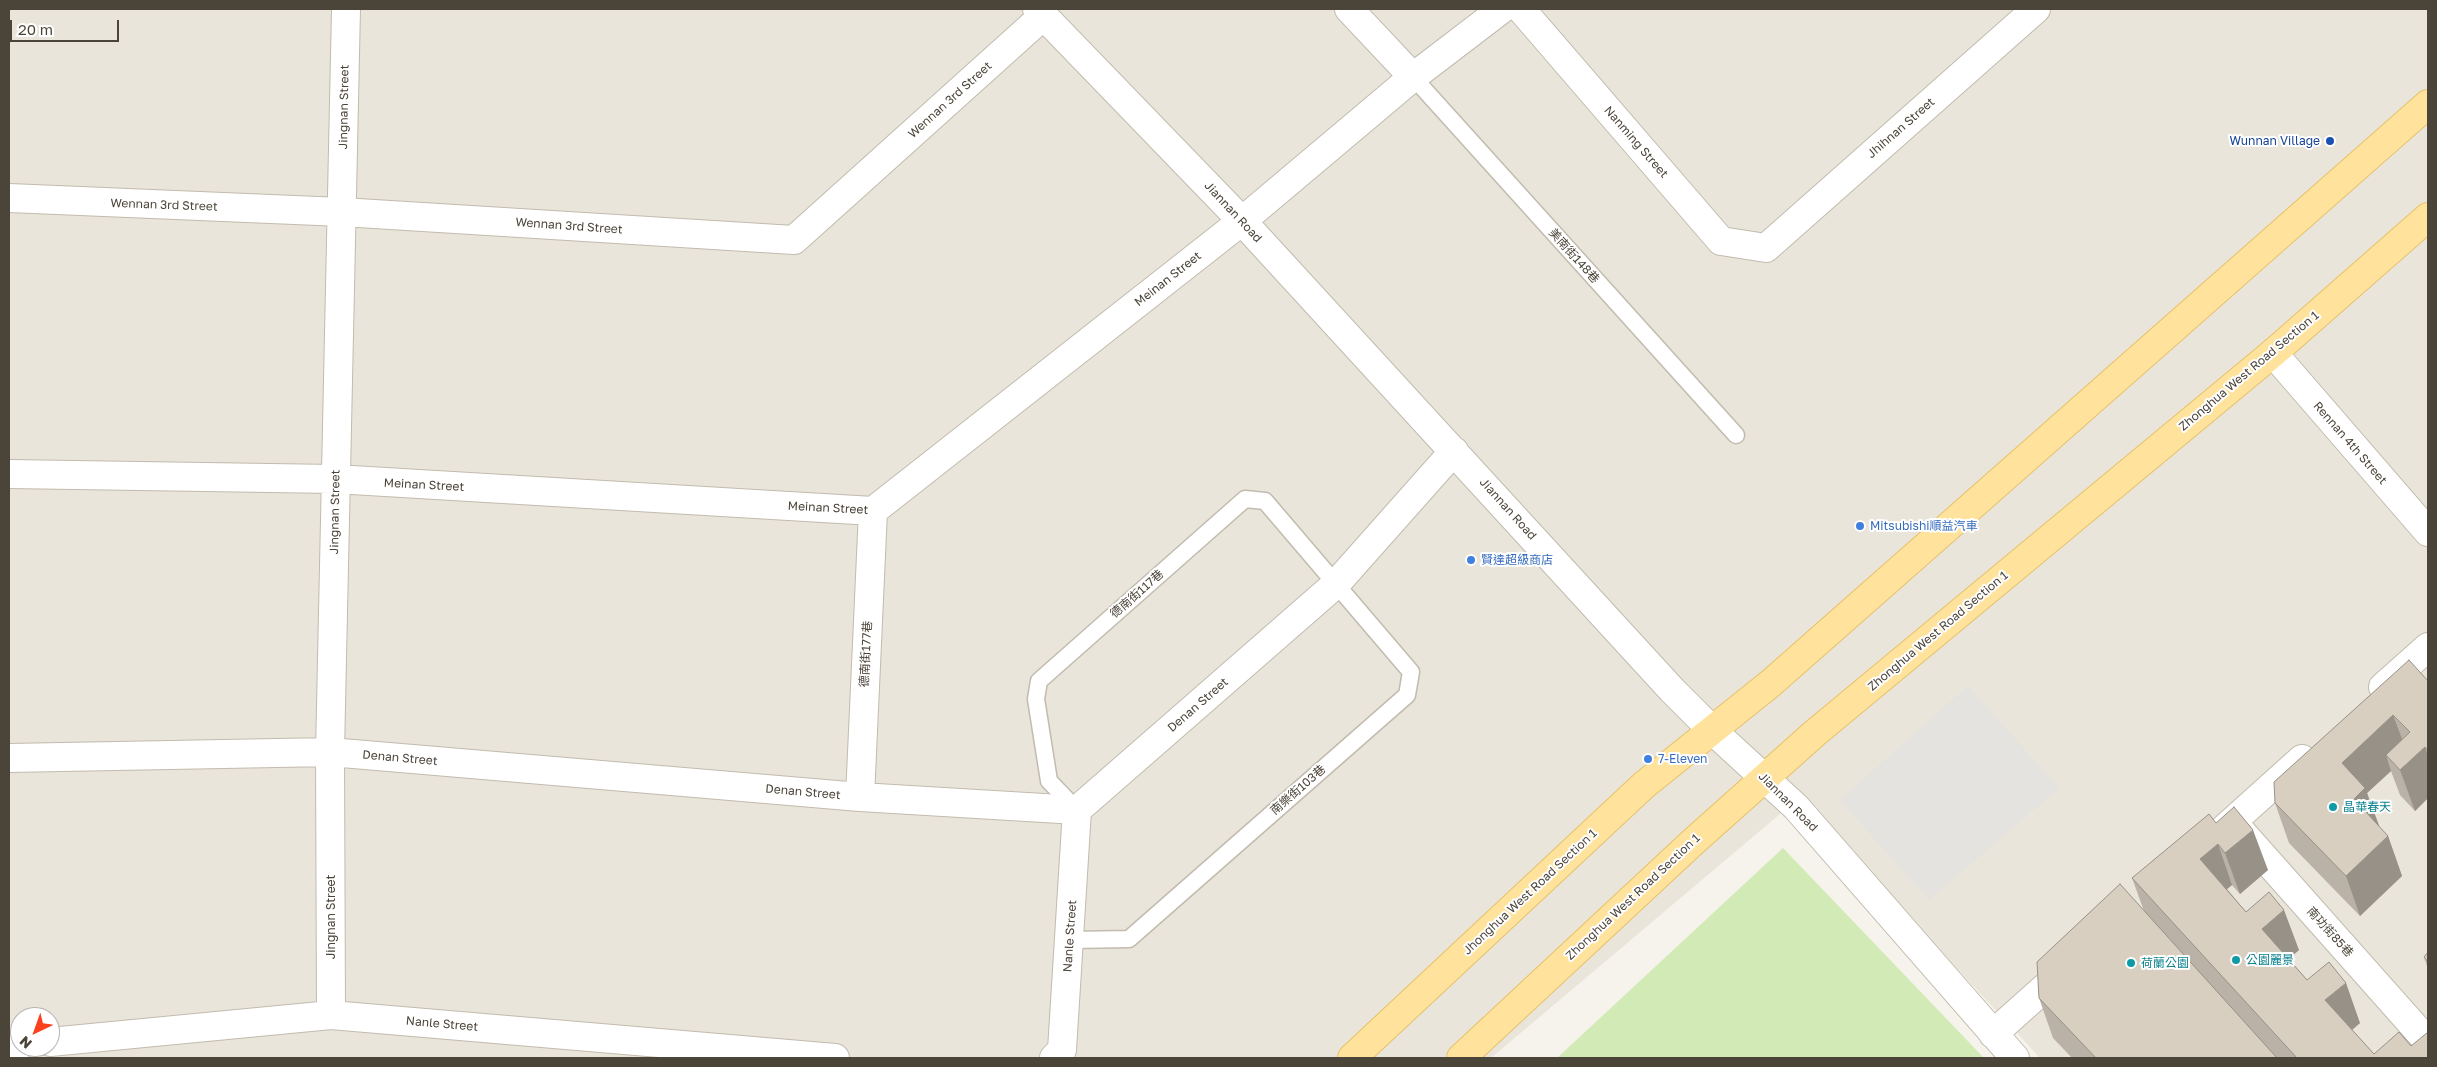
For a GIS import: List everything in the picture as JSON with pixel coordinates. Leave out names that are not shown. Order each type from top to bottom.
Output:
[{"type":"main road","points":[[1713,731],[1779,676],[2428,104]]},
{"type":"main road","name":"Zhonghua West Road Section 1","points":[[1461,1058],[1765,777],[2273,353],[2428,217]]},
{"type":"main road","name":"Jhonghua West Road Section 1","points":[[1352,1058],[1644,785],[1713,731]]},
{"type":"street","name":"Jingnan Street","points":[[331,1015],[330,752],[346,9]]},
{"type":"street","points":[[1348,9],[1413,77]]},
{"type":"street","name":"Meinan Street","points":[[9,474],[336,479],[873,511],[1242,221],[1413,77],[1502,9]]},
{"type":"street","name":"Nanming Street","points":[[1521,9],[1721,241],[1766,248]]},
{"type":"street","name":"Jhihnan Street","points":[[1766,248],[2036,9]]},
{"type":"street","name":"Wennan 3rd Street","points":[[9,198],[342,212],[794,240],[1040,12]]},
{"type":"street","name":"Jiannan Road","points":[[1040,12],[1242,221],[1672,690],[1713,731],[1796,807],[2015,1058]]},
{"type":"street","name":"Rennan 4th Street","points":[[2273,353],[2428,532]]},
{"type":"street","name":"Denan Street","points":[[9,758],[330,752],[860,796],[1078,810],[1336,584],[1454,451]]},
{"type":"street","name":"德南街177巷","points":[[860,796],[873,511]]},
{"type":"street","points":[[2363,705],[2428,647]]},
{"type":"street","points":[[2195,855],[2319,744]]},
{"type":"street","name":"Nanle Street","points":[[1054,1058],[1062,1050],[1071,940],[1078,810]]},
{"type":"street","name":"南功街85巷","points":[[2232,822],[2428,1042]]},
{"type":"street","points":[[1993,1034],[2082,954]]},
{"type":"street","name":"Nanle Street","points":[[60,1041],[331,1015],[835,1058]]},
{"type":"lane","name":"美南街148巷","points":[[1413,77],[1736,435]]},
{"type":"lane","name":"德南街117巷","points":[[1078,810],[1049,781],[1036,699],[1039,681],[1230,512],[1245,500],[1265,500],[1336,584]]},
{"type":"lane","name":"南樂街103巷","points":[[1071,940],[1129,939],[1406,695],[1411,672],[1336,584]]},
{"type":"shaded area","points":[[9,9],[2428,9],[2428,1058],[2040,1058],[1799,798],[1491,1058],[9,1058]]},
{"type":"shaded area","points":[[1968,686],[2059,788],[1929,900],[1840,800]]},
{"type":"green space","points":[[1783,848],[1984,1058],[1557,1058]]},
{"type":"building","points":[[2409,660],[2428,681],[2428,751],[2425,747],[2400,770],[2386,755],[2410,732],[2393,715],[2342,763],[2365,788],[2354,799],[2388,836],[2346,876],[2275,803],[2274,782]]},
{"type":"building","points":[[2234,807],[2253,830],[2225,853],[2218,844],[2200,859],[2246,912],[2269,892],[2284,910],[2262,929],[2307,980],[2329,962],[2346,983],[2325,1000],[2374,1054],[2399,1032],[2411,1046],[2428,1032],[2428,1058],[2297,1058],[2132,878],[2209,814],[2216,823]]},
{"type":"building","name":"荷蘭公園","points":[[2120,884],[2277,1058],[2096,1058],[2039,998],[2037,962]]},
{"type":"building","points":[[2428,952],[2428,962],[2424,957]]},
{"type":"place","name":"Wunnan Village","points":[[2330,141]]},
{"type":"place","name":"Mitsubishi順益汽車","points":[[1860,526]]},
{"type":"place","name":"賢達超級商店","points":[[1471,560]]},
{"type":"place","name":"7-Eleven","points":[[1648,759]]},
{"type":"place","name":"晶華春天","points":[[2333,807]]},
{"type":"place","name":"公園麗景","points":[[2236,960]]},
{"type":"place","name":"荷蘭公園","points":[[2131,963]]}]
